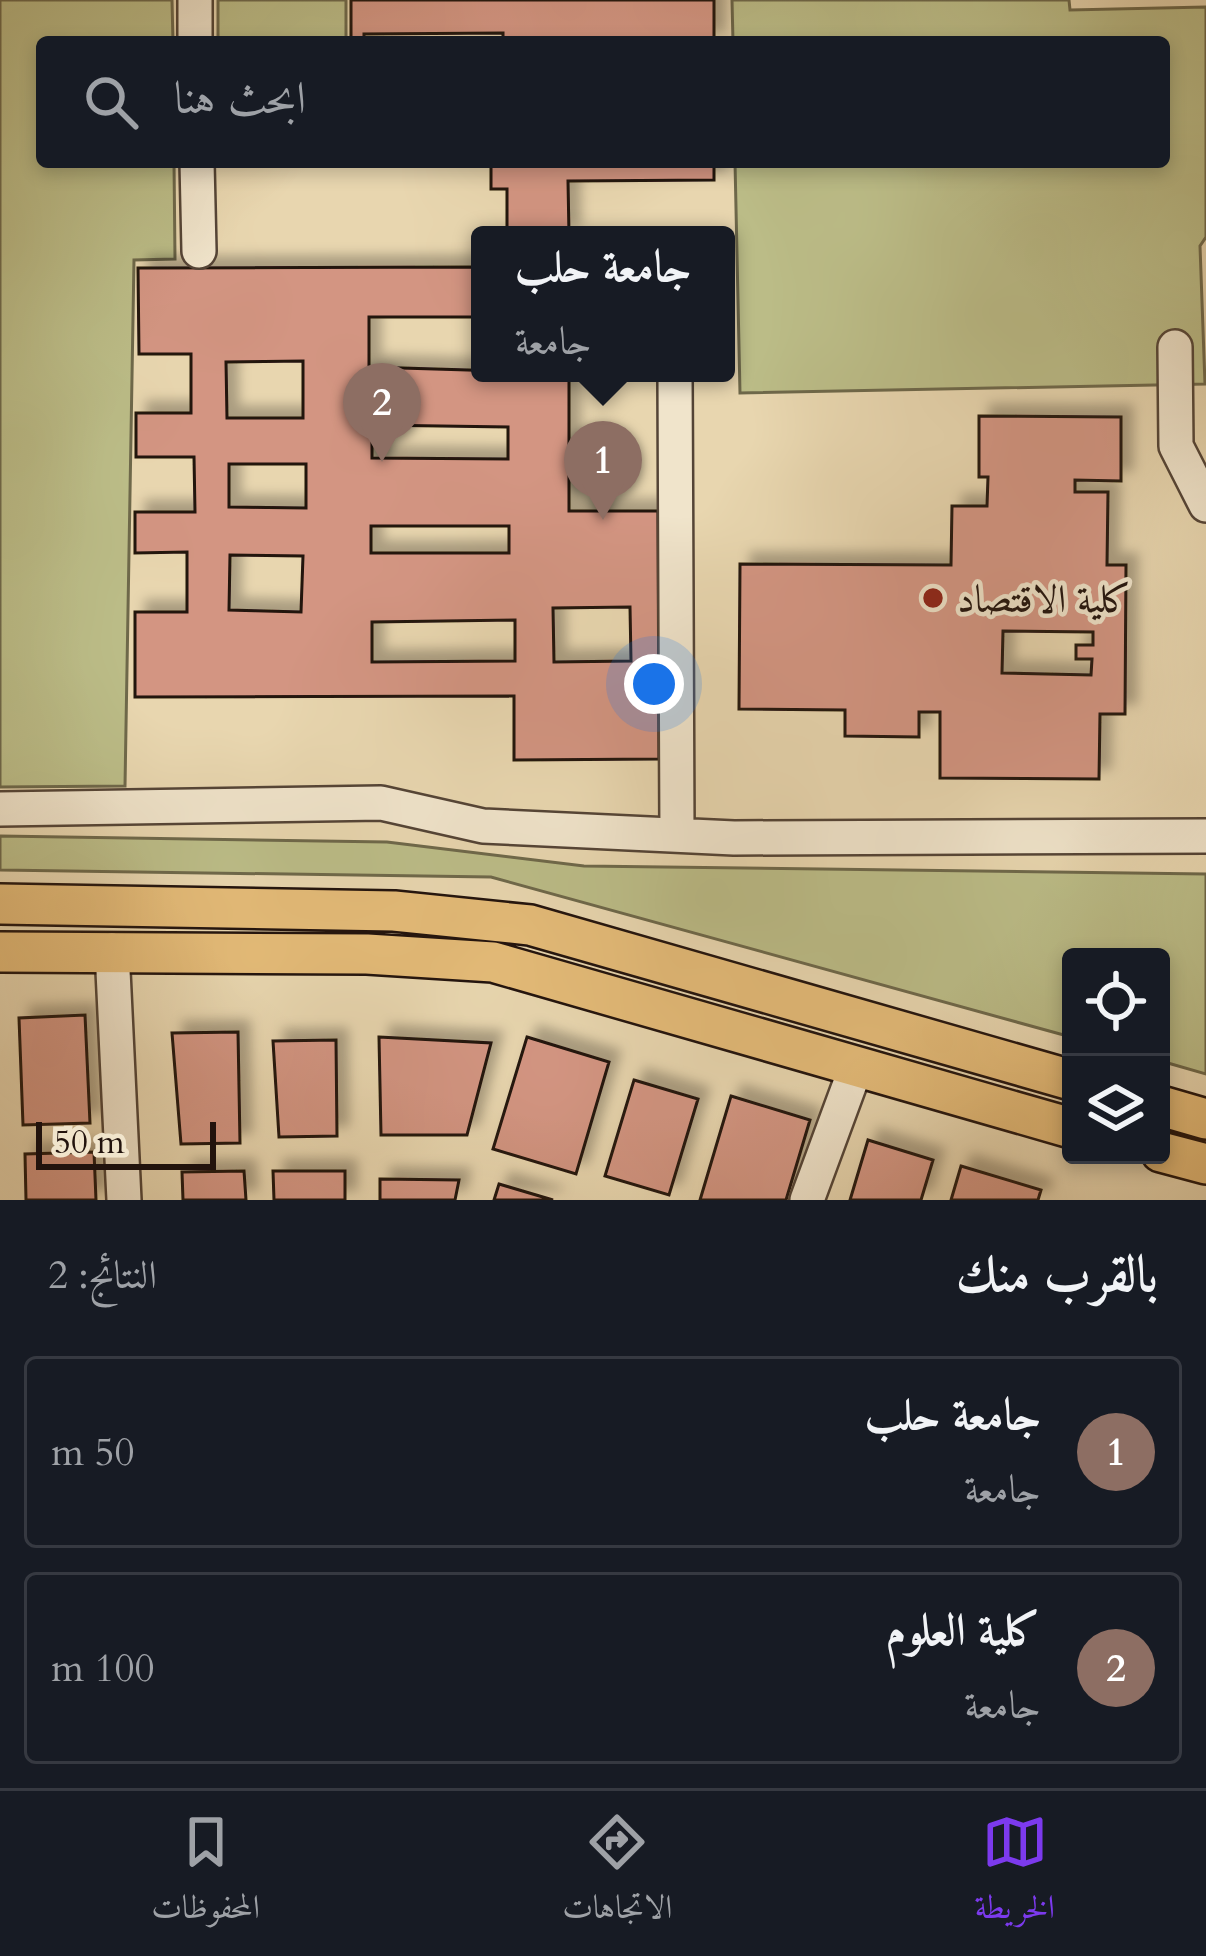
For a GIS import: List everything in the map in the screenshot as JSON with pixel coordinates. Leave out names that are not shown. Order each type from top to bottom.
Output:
[{"type":"main road","points":[[0,904],[394,910],[530,925],[1062,1077]]},
{"type":"main road","points":[[0,952],[367,954],[493,962],[855,1070],[1062,1126]]},
{"type":"main road","points":[[1170,1109],[1206,1119]]},
{"type":"main road","points":[[1170,1154],[1206,1164]]},
{"type":"street","points":[[195,0],[195,36]]},
{"type":"street","points":[[197,168],[199,251]]},
{"type":"street","points":[[1175,347],[1176,446],[1206,505]]},
{"type":"street","points":[[676,382],[677,835]]},
{"type":"street","points":[[0,809],[381,803],[483,826],[677,835],[1206,836]]},
{"type":"street","points":[[112,950],[124,1200]]},
{"type":"street","points":[[807,1200],[855,1070]]},
{"type":"green space","points":[[0,0],[172,0],[173,36],[36,36],[36,168],[174,168],[175,259],[134,260],[125,786],[0,787]]},
{"type":"green space","points":[[218,0],[346,0],[346,36],[218,36]]},
{"type":"green space","points":[[732,0],[1069,0],[1070,10],[1206,7],[1206,237],[1200,246],[1205,384],[740,393],[735,168],[1170,168],[1170,36],[733,36]]},
{"type":"green space","points":[[0,836],[387,842],[584,866],[1206,874],[1206,1074],[1170,1064],[1170,948],[1062,948],[1062,1035],[491,877],[0,870]]},
{"type":"building","points":[[351,0],[714,0],[714,36],[351,36]]},
{"type":"building","points":[[491,168],[714,168],[714,180],[568,181],[569,226],[507,226],[507,189],[491,189]]},
{"type":"building","points":[[471,267],[471,317],[369,317],[369,367],[471,370],[471,382],[569,382],[569,511],[658,511],[659,759],[514,760],[514,696],[135,697],[135,612],[187,612],[187,552],[135,553],[135,512],[195,512],[194,457],[136,457],[136,413],[191,413],[191,354],[139,354],[138,268]],"holes":[[[303,361],[303,418],[227,418],[226,362]],[[372,425],[508,427],[508,459],[372,458]],[[229,464],[306,464],[306,508],[229,507]],[[371,526],[509,526],[509,553],[371,553]],[[230,555],[303,556],[301,612],[229,610]],[[630,607],[631,661],[554,662],[553,608]],[[515,620],[515,661],[372,662],[372,622]]]},
{"type":"building","name":"كلية الاقتصاد","points":[[979,416],[1121,417],[1121,481],[1075,480],[1075,492],[1108,492],[1107,565],[1126,565],[1125,714],[1100,714],[1099,779],[940,778],[940,712],[919,712],[919,737],[845,736],[845,710],[739,709],[740,564],[951,565],[952,506],[987,506],[988,477],[979,477]],"holes":[[[1003,631],[1093,632],[1093,645],[1076,645],[1076,659],[1092,659],[1091,675],[1002,673]]]},
{"type":"building","points":[[85,1015],[90,1123],[23,1125],[19,1018]]},
{"type":"building","points":[[238,1032],[240,1143],[181,1144],[172,1033]]},
{"type":"building","points":[[379,1037],[491,1043],[467,1135],[381,1135]]},
{"type":"building","points":[[527,1037],[609,1062],[576,1174],[493,1149]]},
{"type":"building","points":[[336,1040],[337,1136],[279,1137],[273,1041]]},
{"type":"building","points":[[634,1080],[698,1099],[669,1195],[605,1176]]},
{"type":"building","points":[[731,1096],[810,1120],[786,1200],[700,1200]]},
{"type":"building","points":[[868,1140],[933,1160],[921,1200],[850,1200]]},
{"type":"building","points":[[94,1152],[96,1200],[26,1200],[25,1154]]},
{"type":"building","points":[[961,1166],[1041,1190],[1038,1200],[951,1200]]},
{"type":"building","points":[[244,1171],[246,1200],[183,1200],[182,1172]]},
{"type":"building","points":[[273,1171],[345,1171],[345,1200],[274,1200]]},
{"type":"building","points":[[380,1179],[459,1180],[455,1200],[380,1200]]},
{"type":"building","points":[[499,1184],[553,1200],[494,1200]]},
{"type":"place","name":"كلية العلوم","points":[[382,462]]},
{"type":"place","name":"جامعة حلب","points":[[603,520]]},
{"type":"place","name":"كلية الاقتصاد","points":[[933,598]]}]
